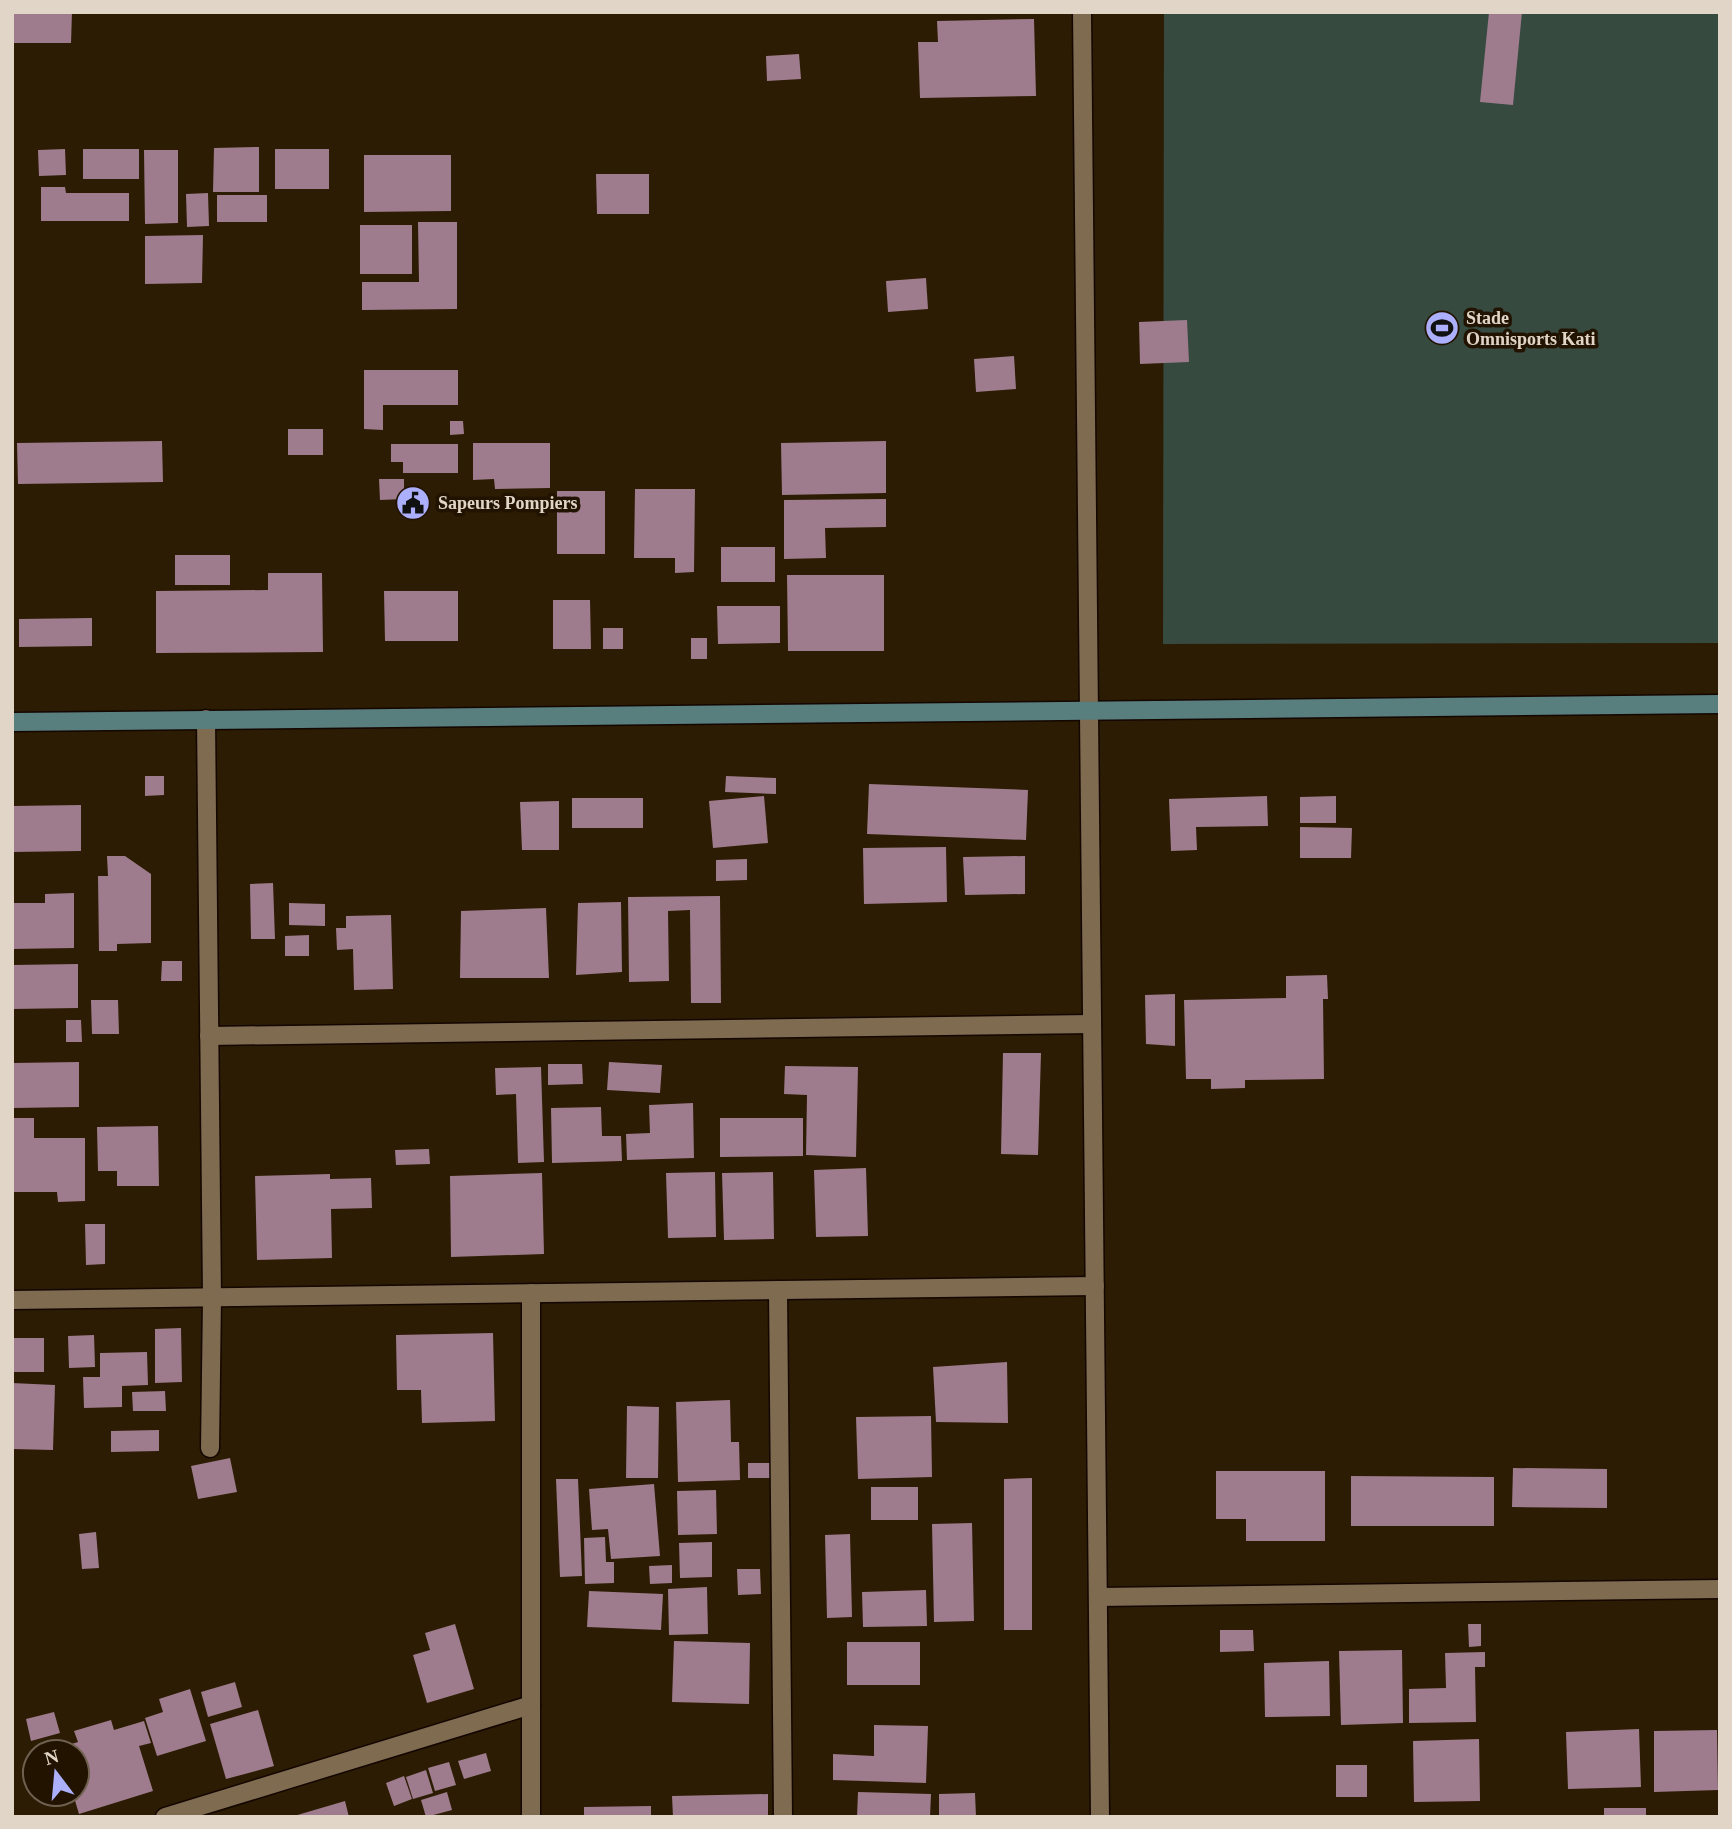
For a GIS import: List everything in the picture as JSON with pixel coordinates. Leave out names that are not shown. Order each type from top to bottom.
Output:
[{"type":"main road","points":[[12,722],[1720,704]]},
{"type":"street","points":[[1082,12],[1100,1817]]},
{"type":"street","points":[[206,719],[212,1298],[210,1448]]},
{"type":"street","points":[[209,1036],[1092,1024]]},
{"type":"street","points":[[12,1300],[1094,1286]]},
{"type":"street","points":[[778,1290],[783,1817]]},
{"type":"street","points":[[531,1293],[531,1817]]},
{"type":"street","points":[[1098,1597],[1720,1589]]},
{"type":"street","points":[[166,1817],[531,1705]]},
{"type":"green space","name":"Stade Omnisports Kati","points":[[1164,12],[1720,12],[1720,643],[1163,644]]},
{"type":"building","points":[[12,12],[72,12],[71,43],[12,43]]},
{"type":"building","points":[[1489,12],[1522,12],[1513,105],[1480,102]]},
{"type":"building","points":[[1034,19],[1036,96],[920,98],[918,42],[938,42],[937,21]]},
{"type":"building","points":[[799,54],[801,79],[767,81],[766,56]]},
{"type":"building","points":[[259,147],[259,192],[213,192],[214,148]]},
{"type":"building","points":[[65,149],[66,175],[39,176],[38,150]]},
{"type":"building","points":[[83,149],[139,149],[139,179],[83,179]]},
{"type":"building","points":[[275,149],[329,149],[329,189],[275,189]]},
{"type":"building","points":[[144,150],[178,150],[178,223],[145,224]]},
{"type":"building","points":[[364,155],[451,155],[451,211],[364,212]]},
{"type":"building","points":[[596,174],[649,174],[649,214],[597,214]]},
{"type":"building","points":[[41,187],[65,187],[66,193],[129,193],[129,221],[41,221]]},
{"type":"building","points":[[208,193],[209,226],[187,227],[186,194]]},
{"type":"building","points":[[217,195],[267,195],[267,222],[217,222]]},
{"type":"building","points":[[418,222],[457,222],[457,309],[362,310],[362,282],[419,282]]},
{"type":"building","points":[[360,225],[412,225],[412,274],[360,274]]},
{"type":"building","points":[[203,235],[202,283],[145,284],[145,236]]},
{"type":"building","points":[[926,278],[928,309],[888,312],[886,281]]},
{"type":"building","points":[[1187,320],[1189,362],[1140,364],[1139,322]]},
{"type":"building","points":[[1014,356],[1016,389],[976,392],[974,359]]},
{"type":"building","points":[[364,370],[458,370],[458,405],[383,405],[383,430],[364,429]]},
{"type":"building","points":[[450,421],[463,421],[464,434],[450,435]]},
{"type":"building","points":[[288,429],[323,429],[323,455],[288,455]]},
{"type":"building","points":[[162,441],[163,482],[18,484],[17,443]]},
{"type":"building","points":[[886,441],[886,493],[782,495],[781,443]]},
{"type":"building","points":[[473,443],[550,443],[550,488],[495,489],[494,479],[473,480]]},
{"type":"building","points":[[391,444],[458,444],[458,473],[403,473],[403,462],[391,462]]},
{"type":"building","points":[[379,479],[404,479],[404,499],[380,500]]},
{"type":"building","points":[[635,489],[695,489],[694,572],[675,573],[675,558],[634,558]]},
{"type":"building","points":[[557,491],[605,491],[605,554],[557,554]]},
{"type":"building","points":[[886,499],[886,527],[825,528],[826,558],[784,559],[784,500]]},
{"type":"building","points":[[721,547],[775,547],[775,582],[721,582]]},
{"type":"building","points":[[175,555],[230,555],[230,585],[175,585]]},
{"type":"building","points":[[268,573],[322,573],[323,652],[156,653],[156,591],[268,590]]},
{"type":"building","points":[[787,575],[884,575],[884,651],[788,651]]},
{"type":"building","points":[[384,591],[458,591],[458,641],[385,641]]},
{"type":"building","points":[[553,600],[590,600],[591,649],[553,649]]},
{"type":"building","points":[[717,606],[780,606],[780,643],[718,644]]},
{"type":"building","points":[[92,618],[92,646],[19,647],[19,619]]},
{"type":"building","points":[[603,628],[623,628],[623,649],[603,649]]},
{"type":"building","points":[[691,638],[707,638],[707,659],[691,659]]},
{"type":"building","points":[[145,776],[164,776],[164,795],[145,796]]},
{"type":"building","points":[[726,776],[776,778],[776,794],[725,792]]},
{"type":"building","points":[[869,784],[1028,790],[1026,840],[867,834]]},
{"type":"building","points":[[764,796],[768,843],[713,848],[709,801]]},
{"type":"building","points":[[1267,796],[1268,826],[1196,827],[1197,850],[1171,851],[1169,799]]},
{"type":"building","points":[[1336,796],[1336,823],[1300,823],[1300,797]]},
{"type":"building","points":[[572,798],[643,798],[643,828],[572,828]]},
{"type":"building","points":[[559,801],[559,850],[522,850],[520,802]]},
{"type":"building","points":[[81,805],[81,851],[12,852],[12,806]]},
{"type":"building","points":[[1300,827],[1352,828],[1351,858],[1300,858]]},
{"type":"building","points":[[946,847],[947,902],[864,904],[863,848]]},
{"type":"building","points":[[107,856],[125,856],[151,874],[151,943],[117,944],[117,951],[99,951],[98,876],[108,876]]},
{"type":"building","points":[[1025,856],[1025,894],[965,895],[963,857]]},
{"type":"building","points":[[747,859],[747,880],[716,881],[716,860]]},
{"type":"building","points":[[273,883],[275,939],[251,939],[250,884]]},
{"type":"building","points":[[74,893],[74,948],[12,949],[12,903],[45,903],[45,894]]},
{"type":"building","points":[[720,896],[721,1003],[691,1003],[690,910],[668,911],[669,981],[629,982],[628,897]]},
{"type":"building","points":[[621,902],[622,972],[576,975],[578,903]]},
{"type":"building","points":[[289,903],[325,904],[325,926],[289,925]]},
{"type":"building","points":[[546,908],[549,978],[460,978],[461,911]]},
{"type":"building","points":[[391,915],[393,989],[354,990],[353,949],[337,950],[336,928],[346,928],[346,916]]},
{"type":"building","points":[[309,935],[309,956],[285,956],[285,936]]},
{"type":"building","points":[[162,961],[182,961],[182,981],[161,981]]},
{"type":"building","points":[[78,964],[78,1008],[12,1009],[12,965]]},
{"type":"building","points":[[1327,975],[1328,999],[1323,999],[1324,1079],[1245,1080],[1245,1088],[1211,1089],[1211,1079],[1186,1079],[1184,1000],[1286,998],[1286,976]]},
{"type":"building","points":[[1175,994],[1175,1046],[1146,1044],[1145,995]]},
{"type":"building","points":[[91,1000],[118,1000],[119,1034],[92,1034]]},
{"type":"building","points":[[66,1020],[81,1020],[82,1042],[66,1042]]},
{"type":"building","points":[[1003,1053],[1041,1053],[1038,1155],[1001,1154]]},
{"type":"building","points":[[79,1062],[79,1107],[12,1108],[12,1063]]},
{"type":"building","points":[[609,1062],[662,1065],[660,1093],[607,1090]]},
{"type":"building","points":[[548,1064],[582,1064],[583,1084],[548,1085]]},
{"type":"building","points":[[785,1066],[858,1067],[856,1157],[806,1155],[807,1095],[784,1094]]},
{"type":"building","points":[[541,1067],[544,1162],[518,1163],[516,1094],[496,1095],[495,1068]]},
{"type":"building","points":[[693,1103],[694,1158],[627,1160],[626,1134],[650,1133],[649,1105]]},
{"type":"building","points":[[601,1107],[602,1136],[621,1136],[622,1161],[552,1163],[551,1108]]},
{"type":"building","points":[[12,1118],[34,1118],[34,1138],[85,1138],[85,1201],[58,1202],[57,1192],[12,1192]]},
{"type":"building","points":[[720,1118],[803,1118],[803,1156],[720,1157]]},
{"type":"building","points":[[158,1126],[159,1186],[117,1186],[117,1171],[98,1171],[97,1127]]},
{"type":"building","points":[[429,1149],[430,1164],[396,1165],[395,1150]]},
{"type":"building","points":[[866,1168],[868,1236],[816,1237],[814,1170]]},
{"type":"building","points":[[715,1172],[716,1237],[668,1238],[666,1173]]},
{"type":"building","points":[[773,1172],[774,1239],[724,1240],[722,1173]]},
{"type":"building","points":[[542,1173],[544,1254],[451,1257],[450,1176]]},
{"type":"building","points":[[330,1174],[330,1179],[371,1178],[372,1208],[331,1209],[332,1258],[257,1260],[255,1176]]},
{"type":"building","points":[[85,1224],[105,1224],[105,1264],[86,1265]]},
{"type":"building","points":[[181,1328],[182,1382],[155,1383],[155,1329]]},
{"type":"building","points":[[493,1333],[495,1421],[422,1423],[421,1390],[397,1390],[396,1335]]},
{"type":"building","points":[[94,1335],[95,1367],[69,1368],[68,1336]]},
{"type":"building","points":[[12,1338],[44,1338],[44,1372],[12,1372]]},
{"type":"building","points":[[147,1352],[148,1385],[122,1386],[122,1407],[84,1408],[83,1377],[100,1377],[100,1353]]},
{"type":"building","points":[[1007,1362],[1008,1423],[936,1422],[933,1367]]},
{"type":"building","points":[[12,1383],[55,1385],[53,1450],[12,1449]]},
{"type":"building","points":[[165,1391],[166,1411],[133,1411],[132,1392]]},
{"type":"building","points":[[730,1400],[731,1442],[739,1442],[740,1480],[678,1482],[676,1402]]},
{"type":"building","points":[[627,1406],[659,1407],[658,1478],[626,1478]]},
{"type":"building","points":[[931,1416],[932,1477],[858,1479],[856,1417]]},
{"type":"building","points":[[159,1430],[159,1451],[111,1452],[111,1431]]},
{"type":"building","points":[[230,1458],[237,1492],[198,1499],[191,1466]]},
{"type":"building","points":[[748,1463],[772,1463],[772,1478],[748,1478]]},
{"type":"building","points":[[1513,1468],[1607,1469],[1607,1508],[1512,1507]]},
{"type":"building","points":[[1216,1471],[1325,1471],[1325,1541],[1246,1541],[1246,1519],[1216,1519]]},
{"type":"building","points":[[1351,1476],[1494,1477],[1494,1526],[1351,1526]]},
{"type":"building","points":[[1032,1478],[1032,1630],[1004,1630],[1004,1479]]},
{"type":"building","points":[[556,1479],[578,1479],[582,1576],[560,1577]]},
{"type":"building","points":[[654,1484],[660,1556],[611,1559],[608,1529],[592,1530],[589,1489]]},
{"type":"building","points":[[871,1487],[918,1487],[918,1520],[871,1520]]},
{"type":"building","points":[[716,1490],[717,1534],[678,1535],[677,1491]]},
{"type":"building","points":[[972,1523],[974,1621],[934,1622],[932,1524]]},
{"type":"building","points":[[96,1532],[99,1568],[82,1569],[79,1534]]},
{"type":"building","points":[[850,1534],[852,1617],[827,1618],[825,1535]]},
{"type":"building","points":[[605,1537],[606,1562],[614,1562],[614,1583],[585,1584],[584,1538]]},
{"type":"building","points":[[712,1542],[712,1577],[680,1578],[679,1543]]},
{"type":"building","points":[[672,1565],[672,1583],[650,1584],[649,1566]]},
{"type":"building","points":[[737,1569],[760,1569],[761,1594],[738,1595]]},
{"type":"building","points":[[707,1587],[708,1634],[669,1635],[668,1589]]},
{"type":"building","points":[[926,1590],[927,1626],[863,1627],[862,1592]]},
{"type":"building","points":[[589,1591],[663,1594],[661,1630],[587,1627]]},
{"type":"building","points":[[455,1624],[474,1689],[427,1703],[413,1655],[430,1650],[425,1633]]},
{"type":"building","points":[[1468,1624],[1481,1624],[1481,1646],[1469,1647]]},
{"type":"building","points":[[1220,1630],[1253,1630],[1254,1651],[1220,1652]]},
{"type":"building","points":[[674,1641],[750,1643],[749,1704],[672,1702]]},
{"type":"building","points":[[847,1642],[920,1642],[920,1685],[847,1685]]},
{"type":"building","points":[[1402,1650],[1403,1723],[1341,1725],[1339,1651]]},
{"type":"building","points":[[1485,1652],[1485,1667],[1475,1667],[1476,1722],[1409,1723],[1409,1689],[1446,1688],[1445,1653]]},
{"type":"building","points":[[1329,1661],[1330,1716],[1265,1717],[1264,1663]]},
{"type":"building","points":[[235,1682],[242,1707],[208,1717],[201,1692]]},
{"type":"building","points":[[190,1689],[206,1741],[157,1756],[145,1718],[163,1712],[159,1699]]},
{"type":"building","points":[[258,1710],[274,1766],[226,1779],[210,1724]]},
{"type":"building","points":[[54,1712],[60,1733],[30,1738],[26,1719]]},
{"type":"building","points":[[111,1720],[114,1730],[144,1721],[151,1743],[139,1746],[153,1791],[79,1814],[77,1808],[91,1808],[91,1738],[77,1738],[74,1731]]},
{"type":"building","points":[[874,1725],[928,1726],[926,1783],[833,1780],[833,1754],[874,1756]]},
{"type":"building","points":[[1639,1729],[1641,1787],[1568,1789],[1566,1732]]},
{"type":"building","points":[[1717,1730],[1718,1790],[1654,1792],[1654,1731]]},
{"type":"building","points":[[1479,1739],[1480,1801],[1414,1802],[1413,1741]]},
{"type":"building","points":[[486,1753],[491,1771],[464,1779],[458,1761]]},
{"type":"building","points":[[449,1762],[456,1785],[435,1791],[428,1768]]},
{"type":"building","points":[[1336,1765],[1367,1765],[1367,1797],[1336,1797]]},
{"type":"building","points":[[426,1770],[433,1793],[413,1799],[406,1777]]},
{"type":"building","points":[[404,1776],[412,1799],[394,1806],[386,1783]]},
{"type":"building","points":[[447,1792],[452,1810],[426,1817],[421,1800]]},
{"type":"building","points":[[858,1792],[931,1794],[930,1817],[857,1817]]},
{"type":"building","points":[[975,1793],[976,1817],[939,1817],[939,1794]]},
{"type":"building","points":[[768,1794],[768,1817],[673,1817],[672,1796]]},
{"type":"building","points":[[345,1801],[349,1817],[294,1817],[294,1816]]},
{"type":"building","points":[[651,1806],[651,1817],[584,1817],[584,1807]]},
{"type":"building","points":[[1604,1808],[1646,1808],[1646,1817],[1604,1817]]},
{"type":"place","name":"Stade Omnisports Kati","points":[[1442,328]]},
{"type":"place","name":"Sapeurs Pompiers","points":[[413,503]]}]
